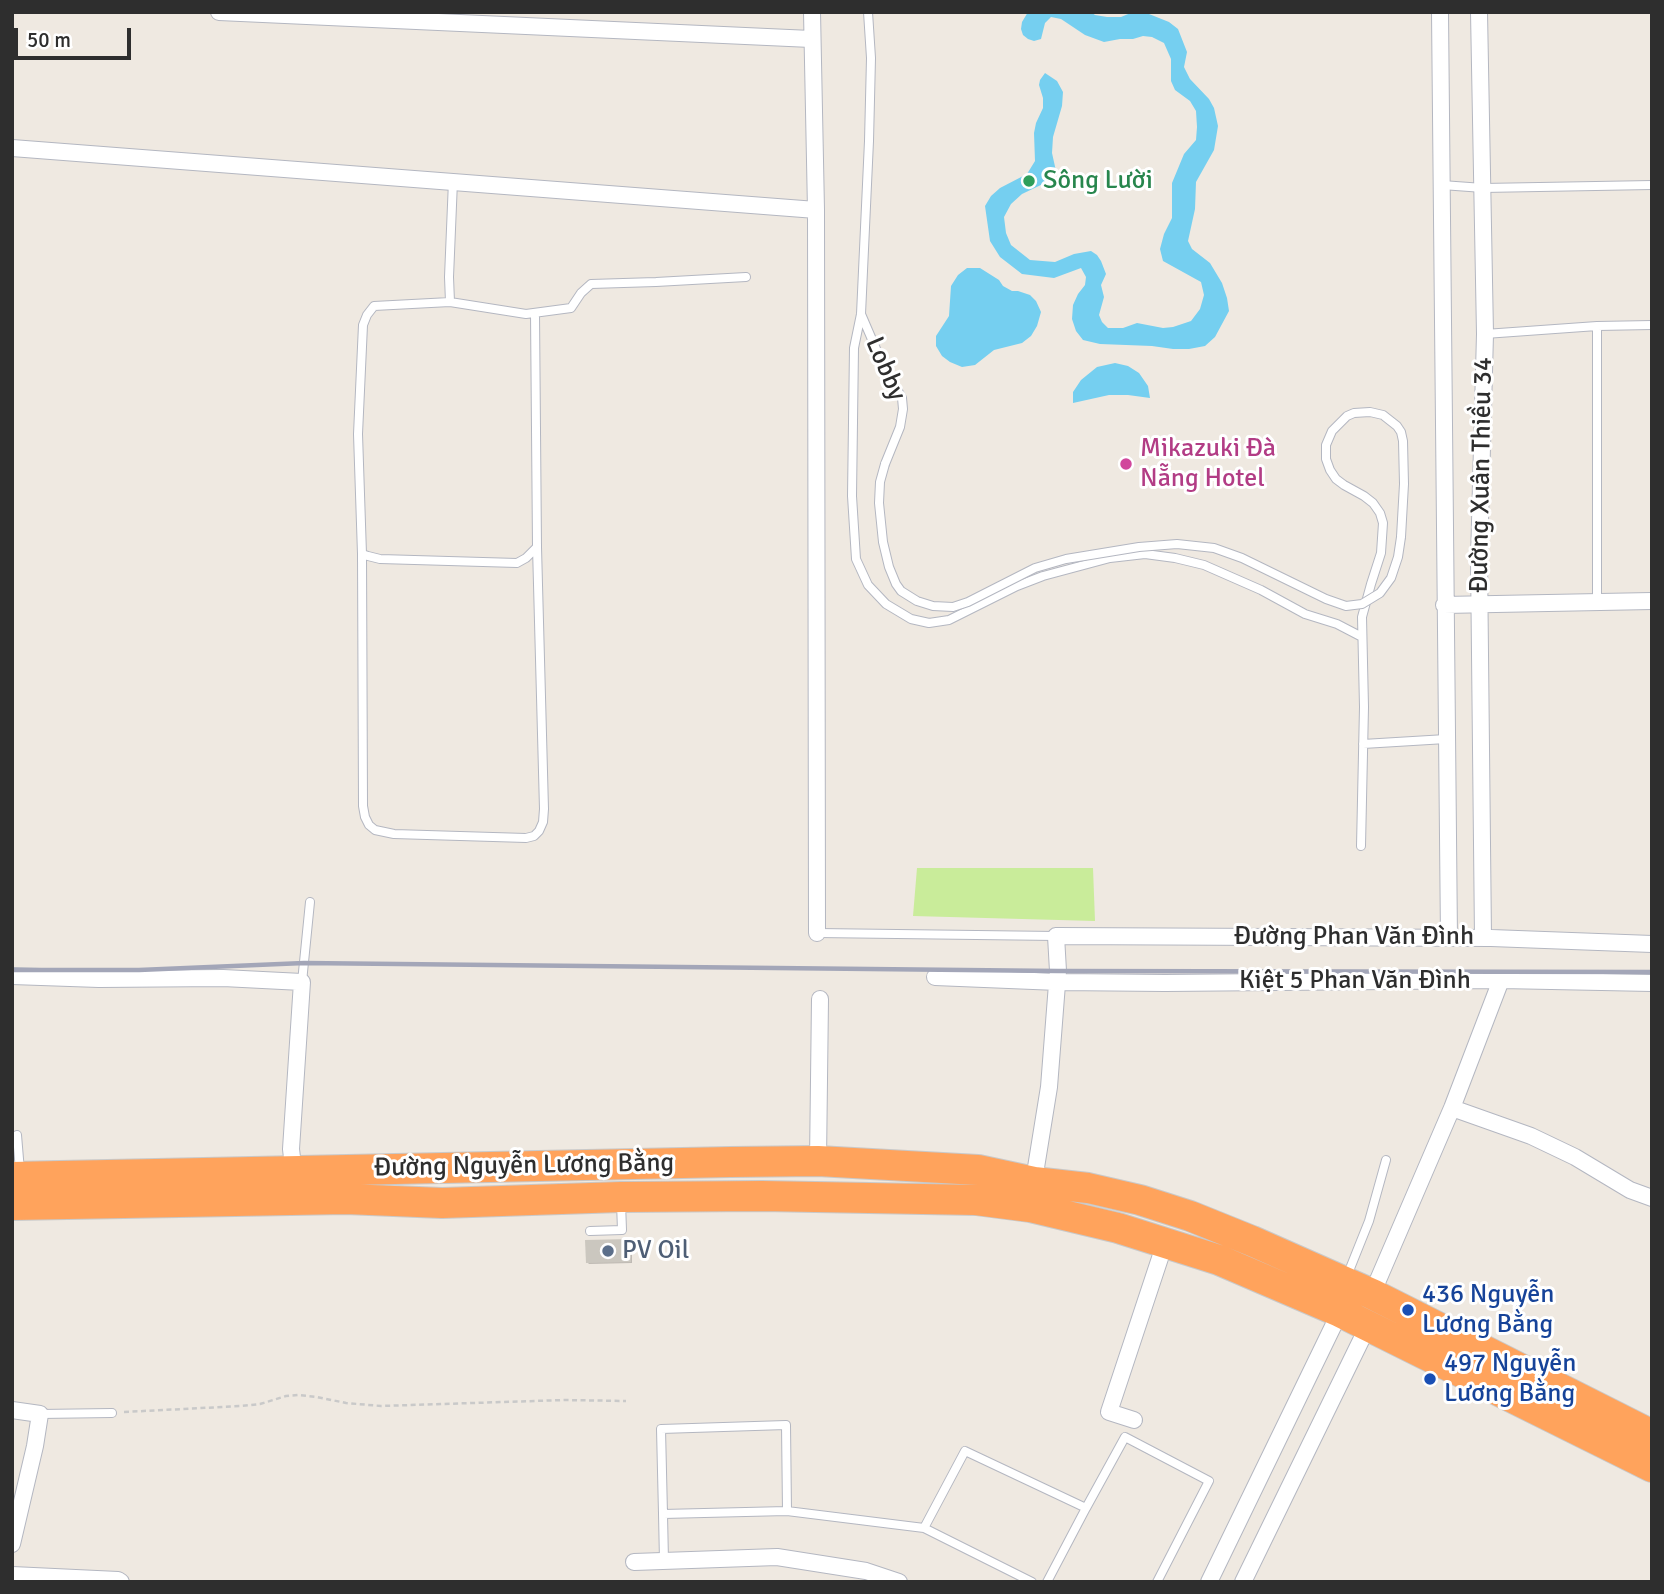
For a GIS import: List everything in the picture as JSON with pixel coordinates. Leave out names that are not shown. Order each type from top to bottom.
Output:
[{"type":"highway","name":"Đường Nguyễn Lương Bằng","points":[[15,1186],[295,1185],[717,1162],[818,1161],[978,1170],[1032,1195],[1118,1228],[1219,1260],[1340,1312],[1652,1467]]},
{"type":"highway","name":"Đường Nguyễn Lương Bằng","points":[[295,1185],[346,1199],[442,1203],[762,1196],[976,1200],[1088,1188],[1140,1200],[1190,1216],[1252,1241],[1358,1288],[1652,1435]]},
{"type":"highway","points":[[15,1186],[205,1202],[295,1185]]},
{"type":"street","points":[[219,12],[811,39]]},
{"type":"street","points":[[812,12],[816,211],[817,933]]},
{"type":"street","name":"Đường Xuân Thiều 34","points":[[1440,12],[1449,938]]},
{"type":"street","name":"Đường Xuân Thiều 34","points":[[1479,12],[1485,334],[1479,559],[1483,938]]},
{"type":"street","points":[[12,148],[816,211]]},
{"type":"street","points":[[1444,605],[1652,601]]},
{"type":"street","points":[[1032,1195],[1049,1087],[1058,982],[1056,936]]},
{"type":"street","name":"Đường Phan Văn Đình","points":[[1056,936],[1483,938],[1652,944]]},
{"type":"street","points":[[12,976],[99,979],[223,978],[302,982],[291,1149],[295,1185]]},
{"type":"street","name":"Kiệt 5 Phan Văn Đình","points":[[935,977],[1058,982],[1501,980],[1652,983]]},
{"type":"street","points":[[1358,1288],[1452,1108],[1501,980]]},
{"type":"street","points":[[818,1161],[820,999]]},
{"type":"street","points":[[1452,1108],[1531,1136],[1575,1157],[1630,1190],[1652,1198]]},
{"type":"street","points":[[1134,1420],[1109,1412],[1165,1243]]},
{"type":"street","points":[[1209,1582],[1340,1312]]},
{"type":"street","points":[[1243,1582],[1368,1326]]},
{"type":"street","points":[[12,1410],[40,1415],[12,1544]]},
{"type":"street","points":[[635,1562],[777,1557],[866,1571],[898,1582]]},
{"type":"street","points":[[12,1575],[119,1581]]},
{"type":"lane","points":[[868,12],[871,58],[861,314],[854,348],[852,496],[856,559],[868,585],[886,604],[911,619],[929,623],[949,620],[1043,576],[1110,558],[1144,554],[1203,565],[1261,590],[1305,614],[1337,624],[1362,637]]},
{"type":"lane","points":[[450,302],[453,181]]},
{"type":"lane","points":[[1442,185],[1483,188],[1652,185]]},
{"type":"lane","points":[[535,313],[543,822],[534,836],[526,838],[394,834],[375,830],[369,825],[363,806],[362,554],[358,434],[363,325],[367,315],[374,306],[450,302],[526,314],[570,308],[591,284],[746,277]]},
{"type":"lane","name":"Lobby","points":[[861,314],[883,365],[902,398],[900,427],[880,482],[883,542],[889,567],[901,591],[916,601],[933,606],[953,607],[968,602],[1035,568],[1066,559],[1139,547],[1178,544],[1214,548],[1253,563],[1326,599],[1346,606],[1362,604],[1380,593],[1391,578],[1398,557],[1404,484],[1403,441],[1397,426],[1383,415],[1354,413],[1347,416],[1332,431],[1326,444],[1326,458],[1336,479],[1374,503],[1383,523],[1381,553],[1371,584],[1362,617],[1364,707],[1361,846]]},
{"type":"lane","points":[[1485,334],[1652,325]]},
{"type":"lane","points":[[1597,326],[1597,602]]},
{"type":"lane","points":[[362,554],[380,559],[517,563],[537,547]]},
{"type":"lane","points":[[1363,744],[1446,739]]},
{"type":"lane","points":[[302,982],[310,902]]},
{"type":"lane","points":[[817,933],[1056,936]]},
{"type":"lane","points":[[15,1186],[17,1135]]},
{"type":"lane","points":[[1358,1288],[1369,1221],[1386,1160]]},
{"type":"lane","points":[[590,1231],[622,1230],[621,1197]]},
{"type":"lane","points":[[40,1415],[112,1413]]},
{"type":"lane","points":[[664,1560],[660,1429],[786,1425],[787,1511]]},
{"type":"lane","points":[[1047,1582],[1125,1437],[1209,1481],[1157,1582]]},
{"type":"lane","points":[[924,1528],[965,1451],[1086,1508]]},
{"type":"lane","points":[[663,1514],[787,1511],[924,1528],[1032,1582]]},
{"type":"path","points":[[112,1413],[241,1406],[298,1395],[381,1406],[564,1400],[626,1401]]},
{"type":"green space","points":[[917,868],[1093,868],[1095,921],[913,916]]},
{"type":"water","name":"Sông Lười","points":[[1028,12],[1091,12],[1107,17],[1121,17],[1133,12],[1149,14],[1178,29],[1187,52],[1184,67],[1190,79],[1209,99],[1218,126],[1214,150],[1196,182],[1195,209],[1188,241],[1192,249],[1210,263],[1227,298],[1229,311],[1215,337],[1205,346],[1173,349],[1100,344],[1083,340],[1072,319],[1073,305],[1085,285],[1086,277],[1081,268],[1054,278],[1022,274],[1000,257],[990,241],[985,206],[1000,188],[1027,174],[1035,161],[1034,133],[1043,108],[1039,85],[1045,73],[1057,81],[1063,92],[1053,137],[1052,153],[1056,171],[1043,184],[1022,194],[1011,204],[1004,217],[1011,245],[1030,260],[1055,262],[1091,251],[1097,255],[1106,274],[1101,285],[1104,297],[1099,315],[1108,328],[1123,328],[1137,323],[1173,327],[1191,321],[1200,309],[1204,295],[1201,282],[1163,261],[1160,249],[1172,218],[1172,183],[1184,154],[1196,140],[1197,127],[1196,111],[1190,101],[1175,90],[1171,81],[1171,59],[1164,43],[1143,36],[1104,42],[1085,35],[1061,19],[1051,17],[1045,23],[1041,39],[1034,41],[1023,35],[1021,29]]},
{"type":"water","points":[[967,268],[980,268],[1012,291],[1030,295],[1041,312],[1031,336],[1022,343],[994,350],[975,365],[962,367],[942,356],[936,346],[936,336],[949,316],[951,286]]},
{"type":"water","points":[[1115,363],[1128,366],[1139,373],[1148,386],[1150,398],[1109,395],[1073,403],[1073,392],[1081,380],[1097,367]]},
{"type":"building","name":"PV Oil","points":[[631,1239],[631,1262],[586,1263],[585,1240]]},
{"type":"railway","points":[[12,970],[139,970],[304,963],[1058,971],[1652,972]]},
{"type":"place","name":"Sông Lười","points":[[1029,181]]},
{"type":"place","name":"Mikazuki Đà Nẵng Hotel","points":[[1126,464]]},
{"type":"place","name":"PV Oil","points":[[608,1251]]},
{"type":"place","name":"436 Nguyễn Lương Bằng","points":[[1408,1310]]},
{"type":"place","name":"497 Nguyễn Lương Bằng","points":[[1430,1379]]}]
